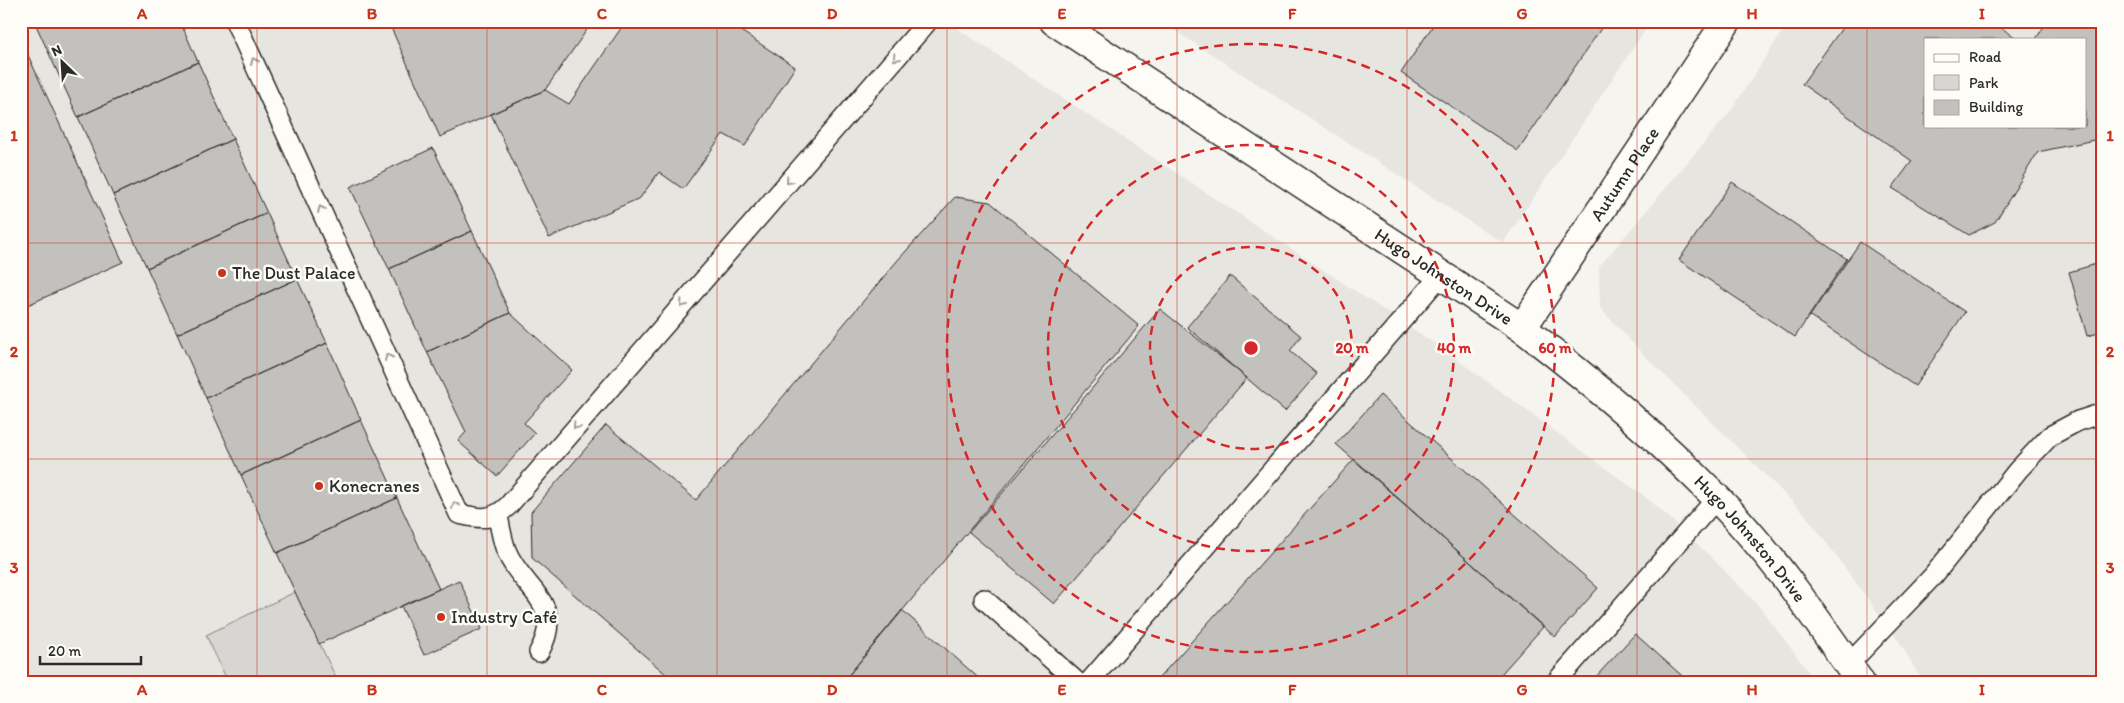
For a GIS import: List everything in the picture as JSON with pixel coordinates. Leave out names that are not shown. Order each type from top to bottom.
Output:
[{"type":"street","name":"Hugo Johnston Drive","points":[[1054,21],[1522,328],[1593,383],[1717,498],[1806,604],[1854,673]]},
{"type":"street","name":"Autumn Place","points":[[1522,328],[1727,21]]},
{"type":"lane","points":[[235,21],[459,514],[478,518],[498,516],[928,21]]},
{"type":"lane","points":[[1089,682],[1442,275]]},
{"type":"lane","points":[[1854,673],[2018,470],[2050,436],[2078,421],[2103,413]]},
{"type":"lane","points":[[1556,682],[1717,498]]},
{"type":"lane","points":[[498,516],[506,551],[548,612],[546,639],[539,652]]},
{"type":"lane","points":[[984,599],[1077,682]]},
{"type":"shaded area","points":[[21,21],[946,21],[1437,345],[1652,502],[1706,552],[1759,606],[1816,682],[338,682],[295,592],[206,635],[228,682],[21,682]]},
{"type":"shaded area","points":[[1160,21],[1651,21],[1503,243]]},
{"type":"shaded area","points":[[1789,21],[2103,21],[2103,682],[1923,682],[1899,641],[1805,514],[1643,354],[1600,308],[1599,267],[1730,112]]},
{"type":"green space","points":[[295,592],[338,682],[228,682],[206,635]]},
{"type":"building","points":[[38,21],[180,21],[198,62],[78,117],[35,23]]},
{"type":"building","points":[[388,21],[593,21],[545,90],[440,137]]},
{"type":"building","points":[[626,21],[726,21],[795,67],[745,146],[723,134],[683,189],[659,172],[640,198],[549,238],[491,114],[545,90],[569,104]]},
{"type":"building","points":[[1424,21],[1606,21],[1518,151],[1401,73],[1432,27]]},
{"type":"building","points":[[1847,21],[1991,21],[2016,38],[1924,38],[1924,128],[2086,128],[2086,38],[2037,38],[2047,21],[2103,21],[2103,138],[2038,152],[1995,222],[1969,235],[1892,188],[1912,161],[1802,84]]},
{"type":"building","points":[[21,40],[123,262],[21,308]]},
{"type":"building","points":[[198,62],[233,139],[113,195],[78,117]]},
{"type":"building","points":[[233,139],[267,213],[147,268],[113,195]]},
{"type":"building","points":[[433,148],[472,231],[389,269],[350,187]]},
{"type":"building","points":[[1732,182],[1847,259],[1795,337],[1679,260]]},
{"type":"building","points":[[955,197],[990,202],[1139,326],[843,682],[675,682],[532,558],[531,512],[606,425],[696,500],[897,261]]},
{"type":"building","name":"The Dust Palace","points":[[267,213],[297,279],[177,334],[147,268]]},
{"type":"building","points":[[472,231],[510,313],[427,352],[389,269]]},
{"type":"building","points":[[1860,242],[1965,312],[1915,386],[1810,316]]},
{"type":"building","points":[[2103,262],[2103,332],[2087,336],[2069,272]]},
{"type":"building","points":[[1230,276],[1301,336],[1290,351],[1317,374],[1285,411],[1187,327]]},
{"type":"building","points":[[297,279],[327,343],[206,398],[177,334]]},
{"type":"building","points":[[1160,309],[1247,378],[1054,604],[969,532]]},
{"type":"building","points":[[510,313],[572,370],[524,423],[535,433],[497,476],[458,441],[466,432],[427,352]]},
{"type":"building","points":[[327,343],[361,420],[241,475],[206,398]]},
{"type":"building","points":[[1380,395],[1598,588],[1555,637],[1336,444]]},
{"type":"building","name":"Konecranes","points":[[361,420],[397,498],[277,553],[241,475]]},
{"type":"building","points":[[1354,459],[1543,627],[1494,682],[1161,682],[1158,679]]},
{"type":"building","points":[[397,498],[439,589],[319,644],[277,553]]},
{"type":"building","name":"Industry Café","points":[[459,580],[482,629],[424,655],[401,606]]},
{"type":"building","points":[[902,610],[983,682],[843,682]]},
{"type":"building","points":[[1635,634],[1689,682],[1593,680]]},
{"type":"place","name":"The Dust Palace","points":[[222,273]]},
{"type":"place","name":"Konecranes","points":[[319,486]]},
{"type":"place","name":"Industry Café","points":[[441,617]]}]
